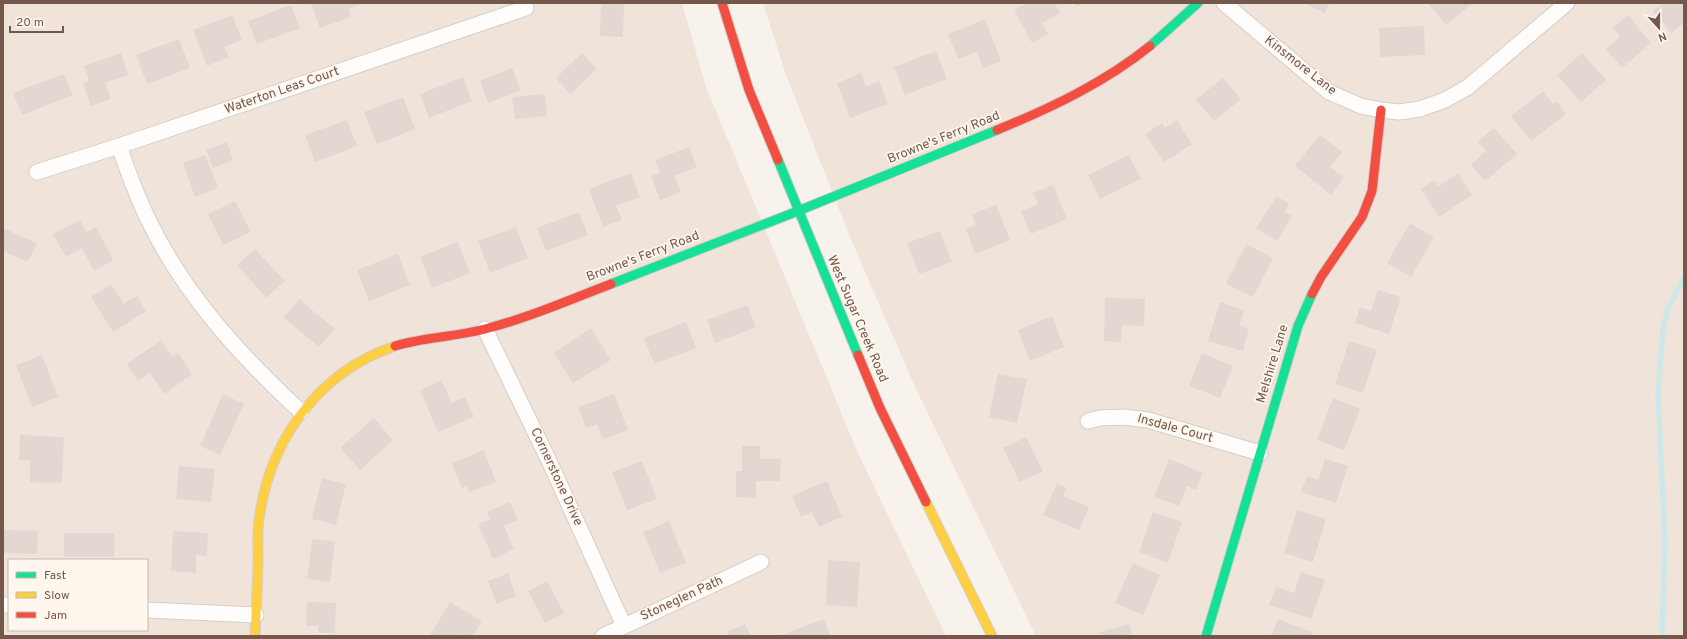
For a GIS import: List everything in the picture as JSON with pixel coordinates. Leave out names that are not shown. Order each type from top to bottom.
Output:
[{"type":"street","name":"West Sugar Creek Road","points":[[722,3],[749,90],[880,408],[992,636]]},
{"type":"street","name":"Browne's Ferry Road","points":[[255,636],[259,519],[265,484],[277,452],[285,436],[301,412],[326,384],[350,367],[394,346],[426,338],[460,335],[485,330],[520,319],[798,211],[1046,110],[1078,94],[1120,69],[1155,43],[1198,3]]},
{"type":"street","name":"Kinsmore Lane","points":[[1224,3],[1330,92],[1361,106],[1399,112],[1420,109],[1445,100],[1468,87],[1567,3]]},
{"type":"street","name":"Waterton Leas Court","points":[[36,172],[119,146],[526,8]]},
{"type":"street","name":"Melshire Lane","points":[[1206,636],[1298,326],[1306,304],[1321,277],[1362,217],[1372,191],[1381,110]]},
{"type":"street","points":[[119,146],[131,180],[150,225],[187,285],[220,330],[258,372],[301,412]]},
{"type":"street","name":"Cornerstone Drive","points":[[485,330],[550,463],[624,626]]},
{"type":"street","name":"Insdale Court","points":[[1088,421],[1100,418],[1124,416],[1148,420],[1260,453]]},
{"type":"street","name":"Stoneglen Path","points":[[603,636],[761,562]]},
{"type":"street","points":[[148,610],[256,615]]},
{"type":"shaded area","points":[[3,3],[682,3],[706,87],[858,453],[946,636],[3,636]]},
{"type":"shaded area","points":[[763,3],[1684,3],[1684,636],[1036,636],[916,389],[852,242],[786,75]]},
{"type":"building","points":[[364,3],[348,9],[351,17],[320,28],[311,4]]},
{"type":"building","points":[[601,3],[624,3],[623,37],[600,36]]},
{"type":"building","points":[[1027,3],[1055,3],[1060,13],[1042,23],[1048,34],[1032,43],[1014,10]]},
{"type":"building","points":[[1074,3],[1082,3],[1077,7]]},
{"type":"building","points":[[1304,3],[1330,3],[1325,13]]},
{"type":"building","points":[[1428,3],[1473,3],[1446,25]]},
{"type":"building","points":[[1663,3],[1684,3],[1684,23],[1671,33],[1653,11]]},
{"type":"building","points":[[291,5],[300,28],[257,44],[248,21]]},
{"type":"building","points":[[232,15],[242,40],[224,47],[229,57],[207,66],[193,30]]},
{"type":"building","points":[[1628,15],[1651,43],[1622,68],[1606,49],[1620,37],[1613,28]]},
{"type":"building","points":[[985,19],[1001,61],[983,68],[977,52],[958,59],[948,34]]},
{"type":"building","points":[[1424,26],[1425,55],[1380,57],[1379,28]]},
{"type":"building","points":[[179,39],[190,68],[147,84],[136,55]]},
{"type":"building","points":[[936,51],[947,79],[905,95],[894,67]]},
{"type":"building","points":[[121,53],[128,75],[105,83],[111,99],[91,106],[83,83],[89,80],[84,66]]},
{"type":"building","points":[[582,53],[597,69],[570,94],[556,78]]},
{"type":"building","points":[[1582,53],[1606,80],[1581,102],[1557,75]]},
{"type":"building","points":[[512,68],[521,90],[488,103],[480,81]]},
{"type":"building","points":[[861,73],[866,86],[879,81],[888,104],[850,118],[837,83]]},
{"type":"building","points":[[64,74],[73,95],[22,115],[13,93]]},
{"type":"building","points":[[463,77],[472,101],[429,118],[420,94]]},
{"type":"building","points":[[1223,78],[1241,99],[1214,121],[1196,100]]},
{"type":"building","points":[[1543,91],[1553,104],[1557,102],[1566,114],[1531,141],[1511,116]]},
{"type":"building","points":[[545,94],[547,116],[515,119],[512,97]]},
{"type":"building","points":[[403,97],[415,129],[377,144],[364,112]]},
{"type":"building","points":[[347,120],[357,146],[315,162],[305,135]]},
{"type":"building","points":[[1177,120],[1192,144],[1164,162],[1145,134],[1162,123],[1165,128]]},
{"type":"building","points":[[1494,128],[1517,154],[1485,181],[1471,165],[1486,151],[1478,142]]},
{"type":"building","points":[[1320,135],[1342,152],[1330,167],[1344,178],[1331,195],[1295,166]]},
{"type":"building","points":[[227,142],[233,160],[213,168],[206,150]]},
{"type":"building","points":[[689,147],[697,167],[674,176],[681,192],[660,200],[651,176],[660,173],[655,160]]},
{"type":"building","points":[[205,155],[218,188],[195,197],[183,163]]},
{"type":"building","points":[[1129,155],[1141,179],[1100,199],[1088,175]]},
{"type":"building","points":[[631,173],[640,197],[616,206],[622,220],[603,227],[589,189]]},
{"type":"building","points":[[1458,173],[1472,195],[1439,217],[1421,189],[1434,180],[1438,187]]},
{"type":"building","points":[[1053,185],[1067,219],[1031,234],[1021,211],[1038,204],[1033,193]]},
{"type":"building","points":[[1277,196],[1289,204],[1285,212],[1292,216],[1277,241],[1256,228]]},
{"type":"building","points":[[235,201],[251,232],[223,245],[208,214]]},
{"type":"building","points":[[996,205],[1010,240],[975,254],[966,228],[976,225],[972,214]]},
{"type":"building","points":[[579,212],[588,235],[546,251],[537,228]]},
{"type":"building","points":[[80,220],[86,232],[96,227],[113,260],[94,271],[82,248],[66,257],[53,234]]},
{"type":"building","points":[[1410,223],[1434,237],[1411,277],[1387,263]]},
{"type":"building","points":[[516,227],[528,258],[490,273],[478,241]]},
{"type":"building","points":[[3,228],[37,243],[28,262],[3,251]]},
{"type":"building","points":[[940,231],[952,262],[919,274],[907,243]]},
{"type":"building","points":[[458,242],[470,273],[432,288],[420,257]]},
{"type":"building","points":[[1246,244],[1273,258],[1253,297],[1226,284]]},
{"type":"building","points":[[255,249],[285,281],[266,298],[237,265]]},
{"type":"building","points":[[398,254],[410,285],[369,301],[357,270]]},
{"type":"building","points":[[111,284],[124,304],[137,296],[146,311],[113,332],[91,297]]},
{"type":"building","points":[[1378,290],[1401,297],[1389,334],[1355,323],[1360,307],[1371,311]]},
{"type":"building","points":[[1105,298],[1145,299],[1144,326],[1122,325],[1121,342],[1104,341]]},
{"type":"building","points":[[299,299],[335,329],[319,347],[284,318]]},
{"type":"building","points":[[1220,302],[1244,310],[1239,326],[1249,329],[1243,351],[1208,341]]},
{"type":"building","points":[[747,305],[756,327],[715,343],[707,320]]},
{"type":"building","points":[[1052,316],[1064,347],[1030,361],[1018,330]]},
{"type":"building","points":[[686,322],[696,348],[654,364],[644,338]]},
{"type":"building","points":[[591,328],[611,360],[573,383],[554,353]]},
{"type":"building","points":[[161,340],[173,357],[178,353],[192,374],[165,394],[150,373],[138,381],[127,364]]},
{"type":"building","points":[[1349,341],[1377,350],[1363,393],[1335,384]]},
{"type":"building","points":[[1202,353],[1233,366],[1220,398],[1189,386]]},
{"type":"building","points":[[42,355],[58,397],[32,407],[16,365]]},
{"type":"building","points":[[998,374],[1027,379],[1017,423],[989,417]]},
{"type":"building","points":[[442,380],[451,403],[465,397],[474,417],[438,432],[420,390]]},
{"type":"building","points":[[223,394],[244,404],[220,455],[200,446]]},
{"type":"building","points":[[614,394],[628,430],[603,439],[597,424],[586,428],[578,407]]},
{"type":"building","points":[[1333,398],[1360,409],[1344,450],[1317,440]]},
{"type":"building","points":[[374,418],[393,440],[360,470],[340,448]]},
{"type":"building","points":[[20,435],[64,437],[62,483],[30,482],[30,460],[19,460]]},
{"type":"building","points":[[1026,437],[1043,471],[1020,482],[1003,448]]},
{"type":"building","points":[[742,446],[760,446],[760,459],[781,459],[780,481],[756,481],[756,498],[736,497],[736,471],[742,471]]},
{"type":"building","points":[[484,450],[496,482],[469,492],[467,486],[462,488],[452,463]]},
{"type":"building","points":[[1169,459],[1203,473],[1196,490],[1187,486],[1179,506],[1154,497]]},
{"type":"building","points":[[1325,459],[1348,466],[1336,503],[1301,492],[1307,476],[1318,480]]},
{"type":"building","points":[[642,461],[657,499],[627,510],[612,472]]},
{"type":"building","points":[[179,466],[215,469],[211,502],[176,499]]},
{"type":"building","points":[[322,478],[346,484],[336,525],[312,519]]},
{"type":"building","points":[[827,481],[842,517],[819,527],[812,512],[801,517],[792,496]]},
{"type":"building","points":[[1057,483],[1067,488],[1063,496],[1089,507],[1079,530],[1043,515]]},
{"type":"building","points":[[510,502],[518,520],[504,526],[514,549],[493,559],[478,524],[490,519],[487,512]]},
{"type":"building","points":[[1297,510],[1326,519],[1313,562],[1284,553]]},
{"type":"building","points":[[1153,512],[1182,522],[1168,563],[1139,552]]},
{"type":"building","points":[[669,521],[686,563],[660,573],[643,532]]},
{"type":"building","points":[[3,530],[38,531],[37,554],[3,553]]},
{"type":"building","points":[[173,531],[208,533],[207,556],[196,555],[196,573],[171,571]]},
{"type":"building","points":[[64,533],[115,533],[114,557],[64,557]]},
{"type":"building","points":[[312,539],[335,542],[330,582],[307,579]]},
{"type":"building","points":[[828,560],[860,562],[857,607],[826,605]]},
{"type":"building","points":[[1133,563],[1160,575],[1143,615],[1115,603]]},
{"type":"building","points":[[1301,572],[1325,580],[1311,619],[1269,605],[1276,587],[1294,593]]},
{"type":"building","points":[[508,573],[516,596],[497,604],[488,581]]},
{"type":"building","points":[[547,581],[564,613],[545,623],[528,591]]},
{"type":"building","points":[[307,602],[336,603],[335,633],[318,633],[318,626],[306,626]]},
{"type":"building","points":[[450,602],[482,621],[473,636],[465,636],[461,633],[460,636],[430,635]]},
{"type":"building","points":[[824,619],[830,636],[779,636]]},
{"type":"building","points":[[1278,619],[1312,632],[1310,636],[1271,636]]},
{"type":"building","points":[[745,624],[751,636],[728,636],[727,632]]},
{"type":"building","points":[[1129,624],[1132,636],[1101,636],[1100,632]]},
{"type":"waterway","points":[[1662,636],[1665,541],[1658,393],[1663,329],[1668,308],[1684,277]]},
{"type":"traffic: fast","points":[[1150,46],[1198,3]]},
{"type":"traffic: fast","points":[[611,284],[798,211],[997,130]]},
{"type":"traffic: fast","points":[[778,160],[858,355]]},
{"type":"traffic: fast","points":[[1206,636],[1298,326],[1312,294]]},
{"type":"traffic: slow","points":[[255,636],[259,520],[265,491],[274,463],[286,437],[302,413],[321,392],[343,373],[367,358],[395,346]]},
{"type":"traffic: slow","points":[[926,502],[992,636]]},
{"type":"traffic: jam","points":[[722,3],[749,90],[778,160]]},
{"type":"traffic: jam","points":[[997,130],[1057,104],[1076,94],[1114,72],[1150,46]]},
{"type":"traffic: jam","points":[[1312,294],[1321,277],[1362,217],[1372,191],[1381,110]]},
{"type":"traffic: jam","points":[[395,346],[474,332],[501,325],[611,284]]},
{"type":"traffic: jam","points":[[858,355],[880,408],[926,502]]}]
